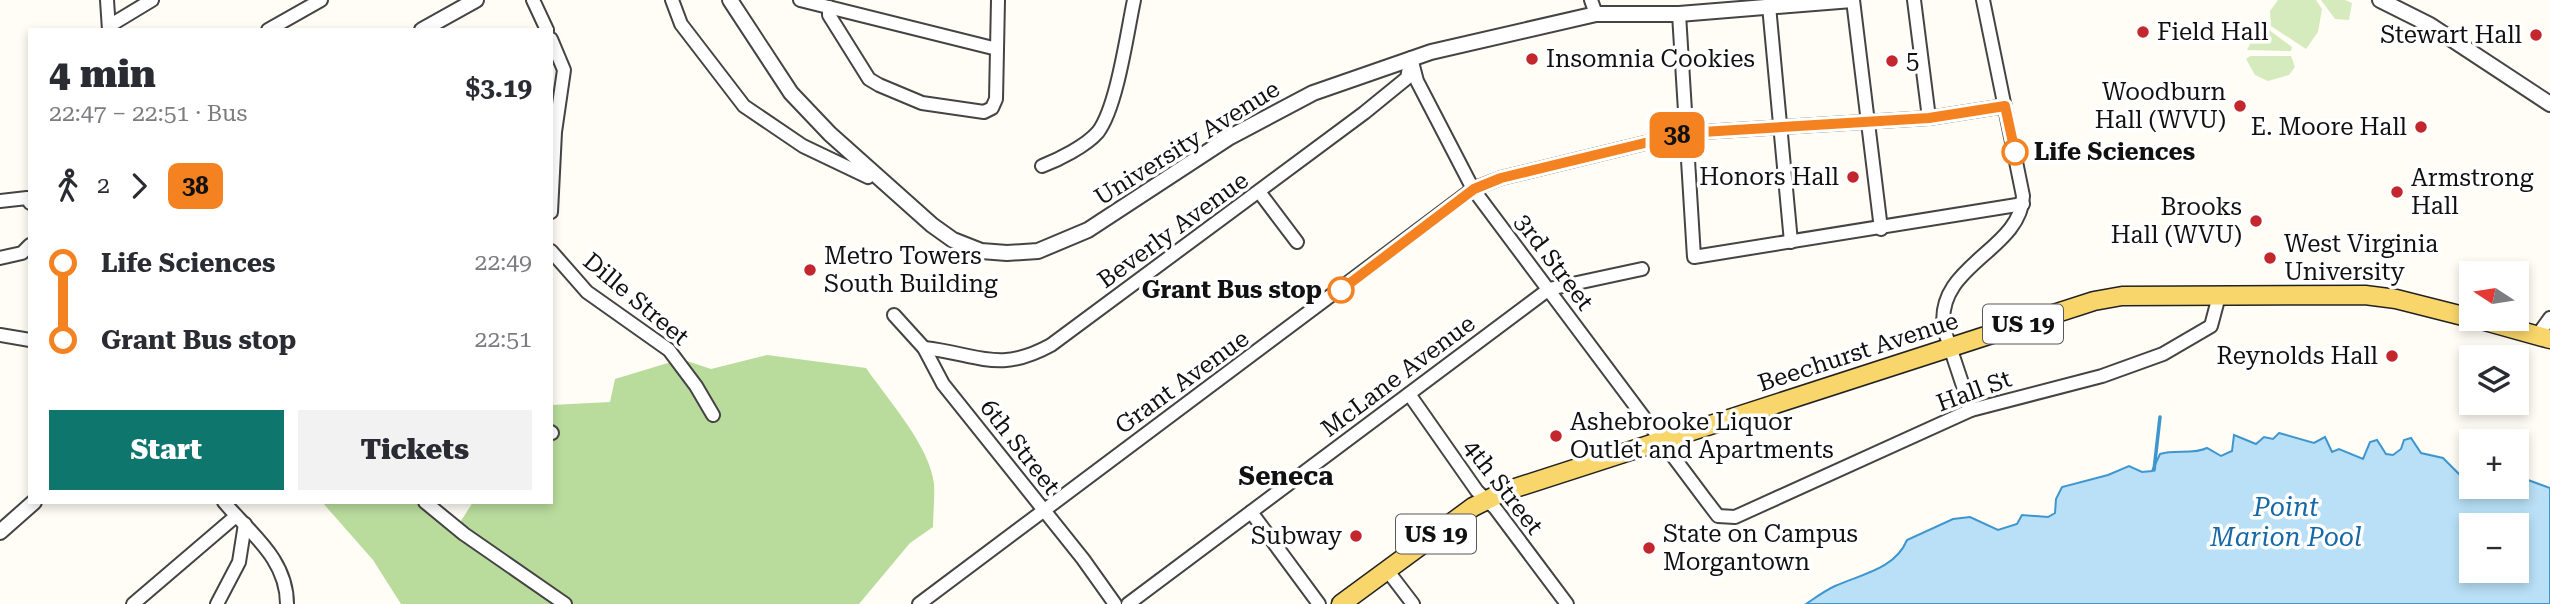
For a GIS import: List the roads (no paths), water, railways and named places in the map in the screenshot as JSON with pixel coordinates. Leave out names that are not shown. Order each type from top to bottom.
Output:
[{"type":"main road","name":"Beechurst Avenue","points":[[1341,604],[1486,500],[1503,492],[2094,301],[2122,296],[2365,295],[2459,315]]},
{"type":"main road","name":"Beechurst Avenue","points":[[2521,331],[2544,337]]},
{"type":"street","points":[[107,0],[109,28],[152,0]]},
{"type":"street","points":[[272,28],[321,0]]},
{"type":"street","points":[[426,28],[476,0]]},
{"type":"street","points":[[533,0],[546,28]]},
{"type":"street","points":[[673,0],[681,23],[744,106],[770,126],[860,176],[867,177],[873,172]]},
{"type":"street","name":"University Avenue","points":[[730,0],[805,109],[873,172],[953,240],[981,251],[1007,253],[1038,250],[1088,230],[1230,137],[1313,93],[1411,58],[1470,41],[1596,14],[1679,14],[1853,0]]},
{"type":"street","points":[[800,0],[997,49]]},
{"type":"street","points":[[829,7],[829,15],[869,79],[922,103],[971,111],[992,108],[996,99],[998,0]]},
{"type":"street","points":[[1042,166],[1054,162],[1097,133],[1115,87],[1134,0]]},
{"type":"street","points":[[1591,0],[1596,14]]},
{"type":"street","points":[[1853,0],[1881,229]]},
{"type":"street","points":[[1914,0],[1929,118]]},
{"type":"street","points":[[1971,411],[1944,329],[1945,299],[1955,282],[2017,219],[2023,204],[1983,0]]},
{"type":"street","points":[[2385,1],[2453,39],[2550,104]]},
{"type":"street","points":[[1769,6],[1791,242]]},
{"type":"street","points":[[1679,14],[1694,257],[2023,204]]},
{"type":"street","points":[[553,44],[564,69],[555,132],[553,172]]},
{"type":"street","name":"3rd Street","points":[[1411,58],[1417,81],[1474,189],[1718,516],[1726,518]]},
{"type":"street","name":"Beverly Avenue","points":[[924,348],[1009,362],[1026,359],[1051,345],[1260,193],[1408,78],[1411,58]]},
{"type":"street","name":"Grant Avenue","points":[[919,604],[1474,189],[1501,178],[1686,133],[1929,118],[2005,106]]},
{"type":"street","points":[[1260,193],[1297,242]]},
{"type":"street","points":[[0,201],[28,200]]},
{"type":"street","points":[[0,258],[22,253],[28,247]]},
{"type":"street","name":"Dille Street","points":[[553,253],[587,292],[669,350],[696,386],[713,415]]},
{"type":"street","name":"McLane Avenue","points":[[1128,604],[1549,289],[1642,269]]},
{"type":"street","name":"Hall St","points":[[1726,518],[1763,505],[1971,411],[2102,376],[2163,354],[2211,326],[2219,296]]},
{"type":"street","name":"6th Street","points":[[894,315],[924,348],[943,384],[1115,604]]},
{"type":"street","points":[[2544,337],[2550,318]]},
{"type":"street","points":[[0,335],[28,340]]},
{"type":"street","name":"4th Street","points":[[1409,394],[1477,491],[1567,604]]},
{"type":"street","points":[[0,532],[32,504]]},
{"type":"street","points":[[226,504],[276,562],[283,578],[287,604]]},
{"type":"street","points":[[427,504],[464,534],[565,604]]},
{"type":"street","points":[[1251,512],[1319,604]]},
{"type":"street","points":[[133,604],[241,520]]},
{"type":"street","points":[[217,604],[239,562],[241,520]]},
{"type":"street","points":[[1387,570],[1413,604]]},
{"type":"water","name":"Point Marion Pool","points":[[2279,433],[2314,443],[2325,437],[2332,452],[2339,449],[2363,459],[2370,442],[2377,440],[2386,454],[2393,455],[2401,449],[2404,440],[2411,438],[2421,453],[2443,458],[2459,474],[2459,499],[2529,499],[2529,480],[2550,488],[2550,604],[1806,604],[1831,588],[1886,564],[1902,550],[1907,540],[1953,519],[1970,517],[1998,530],[2017,524],[2022,515],[2048,517],[2055,513],[2056,499],[2062,487],[2108,475],[2129,466],[2142,472],[2152,471],[2160,454],[2207,448],[2221,456],[2232,451],[2234,435],[2256,444],[2264,437],[2273,439]]},
{"type":"waterway","points":[[2154,470],[2160,417]]},
{"type":"place","name":"Field Hall","points":[[2143,32]]},
{"type":"place","name":"Stewart Hall","points":[[2536,35]]},
{"type":"place","name":"Insomnia Cookies","points":[[1532,59]]},
{"type":"place","name":"5","points":[[1892,61]]},
{"type":"place","name":"Woodburn Hall (WVU)","points":[[2240,106]]},
{"type":"place","name":"E. Moore Hall","points":[[2421,127]]},
{"type":"place","name":"Life Sciences","points":[[2015,152]]},
{"type":"place","name":"Honors Hall","points":[[1853,177]]},
{"type":"place","name":"Armstrong Hall","points":[[2397,192]]},
{"type":"place","name":"Brooks Hall (WVU)","points":[[2256,221]]},
{"type":"place","name":"West Virginia University","points":[[2270,258]]},
{"type":"place","name":"Metro Towers South Building","points":[[810,270]]},
{"type":"place","name":"Grant Bus stop","points":[[1341,290]]},
{"type":"place","name":"Reynolds Hall","points":[[2392,356]]},
{"type":"place","name":"Ashebrooke Liquor Outlet and Apartments","points":[[1556,436]]},
{"type":"place","name":"Subway","points":[[1356,536]]},
{"type":"place","name":"State on Campus Morgantown","points":[[1649,548]]},
{"type":"district","name":"Seneca","points":[[1286,476]]}]
